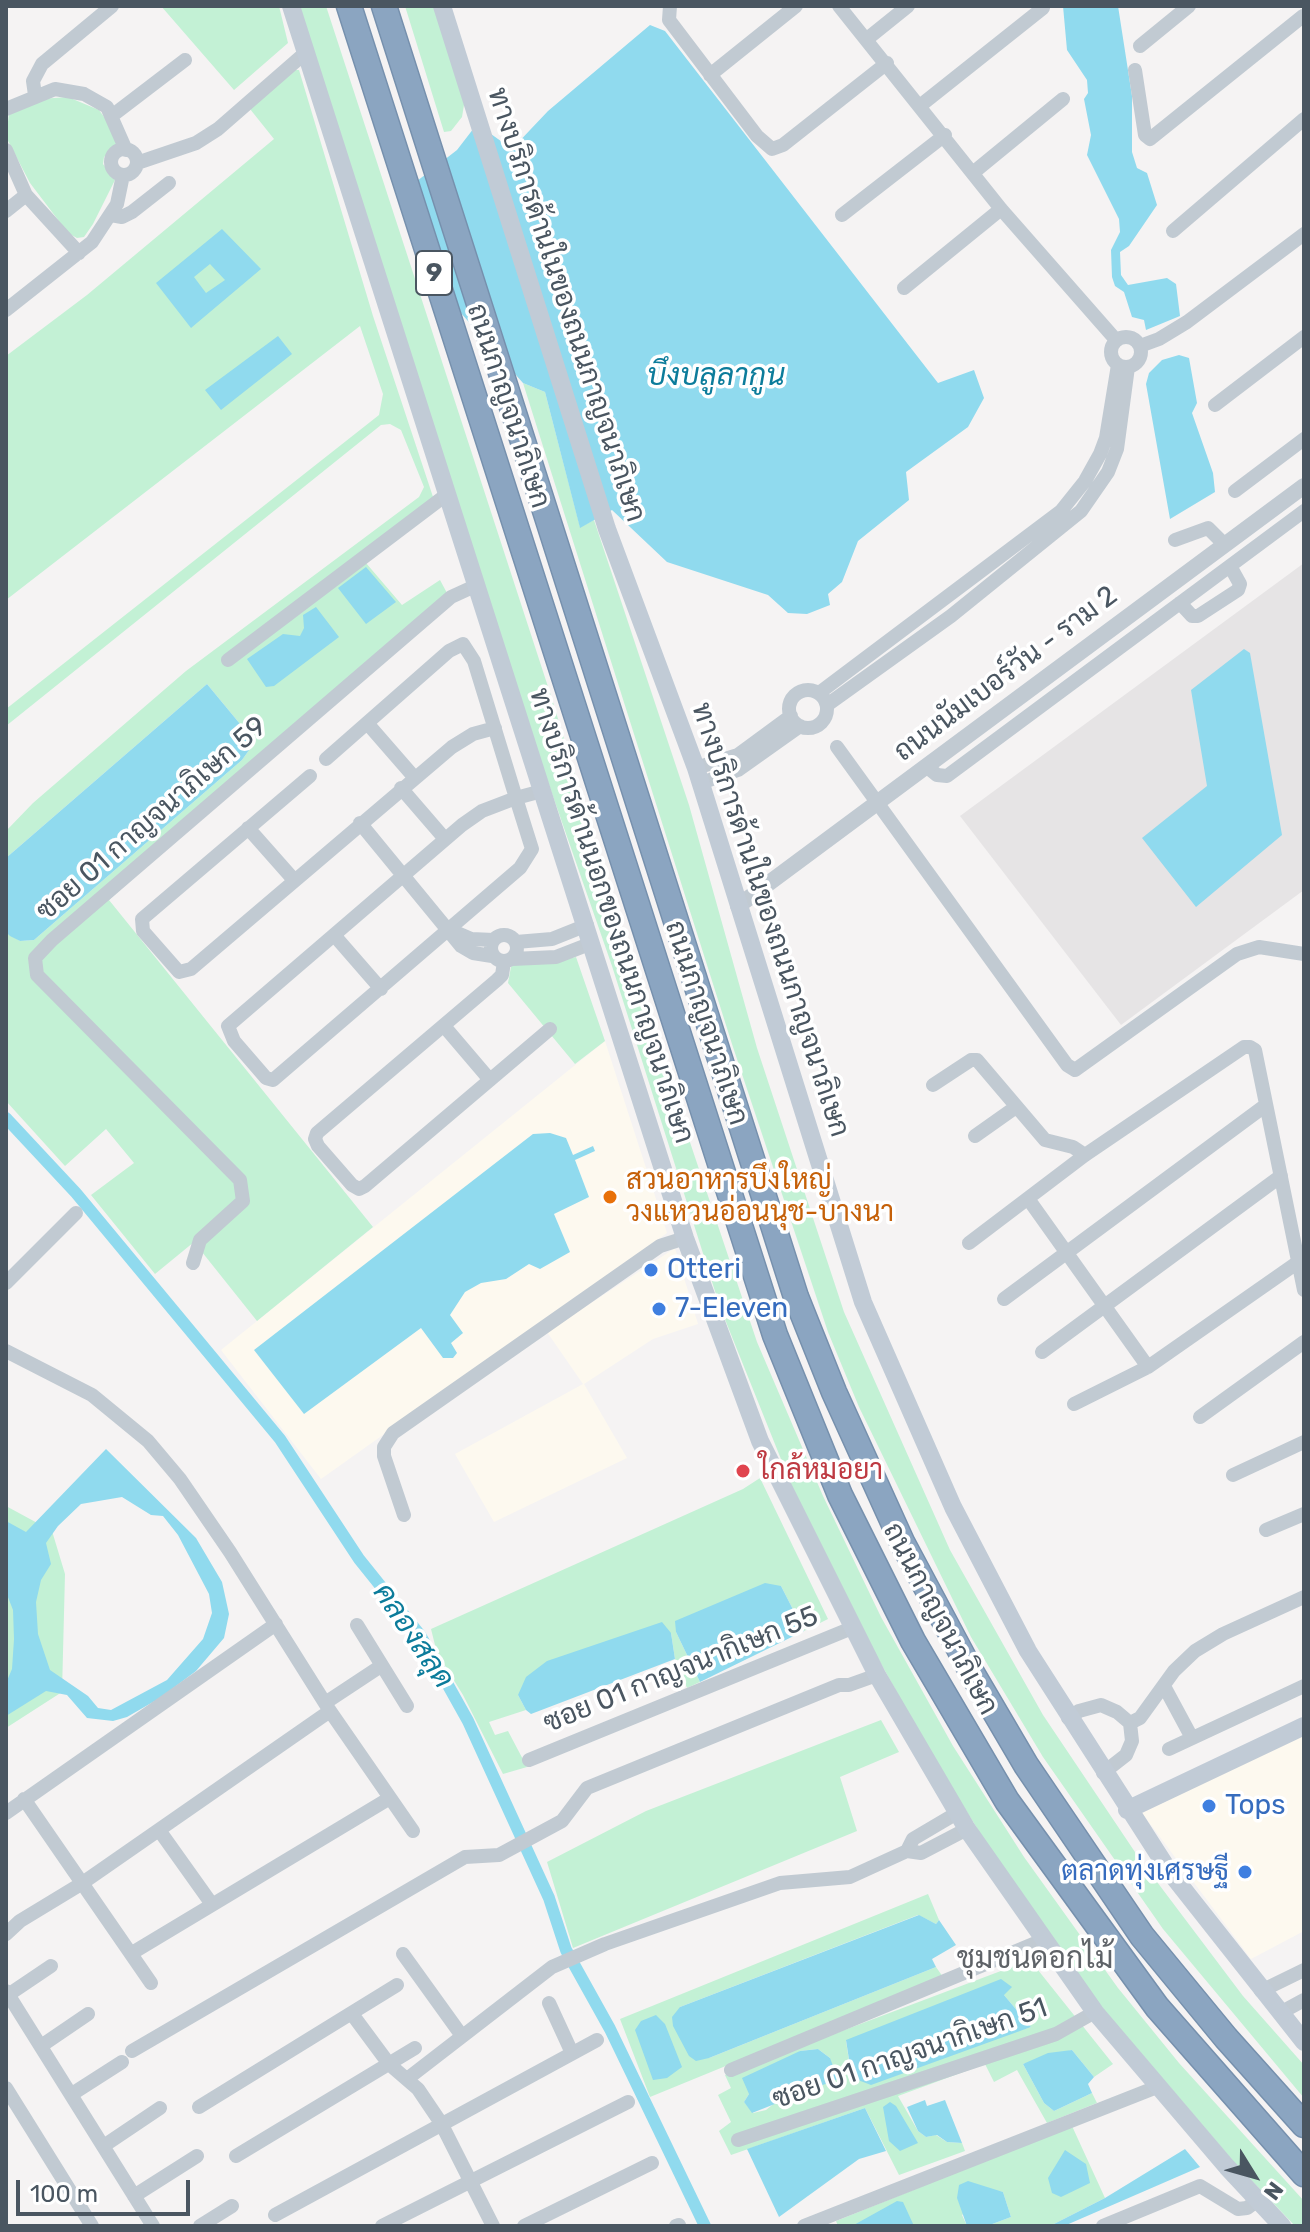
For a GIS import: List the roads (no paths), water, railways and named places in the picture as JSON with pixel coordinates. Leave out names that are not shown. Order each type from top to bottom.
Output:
[{"type":"highway","name":"ถนนกาญจนาภิเษก","points":[[349,6],[775,1335],[840,1495],[913,1641],[1007,1801],[1157,2007],[1304,2174]]},
{"type":"highway","name":"ถนนกาญจนาภิเษก","points":[[384,6],[796,1297],[834,1392],[902,1542],[972,1673],[1026,1765],[1142,1936],[1226,2038],[1304,2125]]},
{"type":"main road","name":"ทางบริการด้านนอกของถนนกาญจนาภิเษก","points":[[291,6],[685,1238],[760,1441],[852,1628],[962,1821],[1095,2012],[1157,2087],[1282,2226]]},
{"type":"main road","name":"ทางบริการด้านในของถนนกาญจนาภิเษก","points":[[442,6],[607,529],[699,776],[863,1302],[953,1507],[1028,1651],[1127,1810],[1205,1920],[1304,2042]]},
{"type":"main road","points":[[1127,1810],[1304,1726]]},
{"type":"street","points":[[35,95],[33,81],[42,64],[112,6]]},
{"type":"street","points":[[670,6],[669,20],[757,136],[772,149],[783,145],[887,63]]},
{"type":"street","points":[[710,75],[796,6]]},
{"type":"street","points":[[839,6],[1001,209],[1116,340]]},
{"type":"street","points":[[867,39],[908,6]]},
{"type":"street","points":[[1140,46],[1189,6]]},
{"type":"street","points":[[1135,70],[1145,135],[1150,139],[1304,16],[1296,6]]},
{"type":"street","points":[[921,105],[1043,8]]},
{"type":"street","points":[[137,163],[134,154],[126,150],[116,152],[112,161],[114,170],[123,175],[132,172],[137,163],[196,143],[218,129],[304,54]]},
{"type":"street","points":[[113,115],[185,60]]},
{"type":"street","points":[[6,109],[55,89],[84,94],[98,100],[113,115],[126,150]]},
{"type":"street","points":[[974,172],[1063,99]]},
{"type":"street","points":[[1173,231],[1304,119]]},
{"type":"street","points":[[842,215],[945,135]]},
{"type":"street","points":[[6,150],[26,195],[79,253]]},
{"type":"street","points":[[6,310],[98,235],[111,215],[123,175]]},
{"type":"street","points":[[111,215],[122,217],[132,212],[169,183]]},
{"type":"street","points":[[6,211],[26,195]]},
{"type":"street","points":[[904,288],[1001,209]]},
{"type":"street","points":[[1140,346],[1159,339],[1187,322],[1303,238]]},
{"type":"street","points":[[1116,340],[1127,336],[1140,346]]},
{"type":"street","points":[[1215,405],[1304,337]]},
{"type":"street","points":[[1116,340],[1111,356],[1123,366]]},
{"type":"street","points":[[1123,366],[1137,362],[1140,346]]},
{"type":"street","points":[[823,699],[951,616],[1081,511],[1108,472],[1117,449],[1123,366]]},
{"type":"street","points":[[1235,491],[1304,439]]},
{"type":"street","name":"ถนนนัมเบอร์วัน - ราม 2","points":[[738,906],[1304,486]]},
{"type":"street","points":[[228,660],[446,495]]},
{"type":"street","points":[[926,766],[937,775],[947,776],[1304,511]]},
{"type":"street","points":[[1175,540],[1208,528],[1224,544]]},
{"type":"street","points":[[1159,593],[1192,616],[1198,616],[1238,590],[1240,584],[1230,566]]},
{"type":"street","name":"ซอย 01 กาญจนาภิเษก 59","points":[[193,1263],[200,1240],[243,1201],[240,1180],[37,975],[35,958],[63,930],[440,607],[475,586]]},
{"type":"street","points":[[326,759],[449,651],[463,644],[474,661],[495,728],[516,798],[532,849],[530,857],[450,930],[279,1079],[266,1078],[234,1041],[228,1026],[445,839],[482,811],[516,798],[542,791]]},
{"type":"street","points":[[1046,677],[1059,693]]},
{"type":"street","points":[[699,776],[795,721],[819,725],[826,716],[823,699],[808,690],[797,694],[790,704],[795,721]]},
{"type":"street","points":[[367,723],[414,777]]},
{"type":"street","points":[[310,776],[142,919],[143,931],[179,972],[191,969],[414,777],[463,739],[495,728]]},
{"type":"street","points":[[837,747],[1067,1065],[1075,1070],[1237,954],[1259,947],[1304,954]]},
{"type":"street","points":[[401,788],[445,839]]},
{"type":"street","points":[[360,823],[461,946],[473,953],[503,959],[556,957],[590,934]]},
{"type":"street","points":[[248,828],[294,880]]},
{"type":"street","points":[[450,930],[471,939],[494,940],[505,935],[516,942],[590,934]]},
{"type":"street","points":[[334,935],[381,989]]},
{"type":"street","points":[[494,940],[503,959],[502,975],[317,1133],[315,1139],[318,1146],[359,1189],[550,1029]]},
{"type":"street","points":[[503,959],[517,951],[516,942]]},
{"type":"street","points":[[444,1026],[490,1080]]},
{"type":"street","points":[[969,1243],[1085,1155],[1244,1047],[1255,1050],[1301,1259],[1304,1290]]},
{"type":"street","points":[[933,1085],[975,1059],[1045,1140],[1073,1147],[1085,1155]]},
{"type":"street","points":[[1004,1299],[1266,1105]]},
{"type":"street","points":[[975,1136],[1016,1107]]},
{"type":"street","points":[[1042,1352],[1281,1176]]},
{"type":"street","points":[[1029,1200],[1148,1367]]},
{"type":"street","points":[[6,1283],[76,1213]]},
{"type":"street","points":[[404,1515],[384,1456],[384,1447],[393,1433],[660,1246],[685,1238]]},
{"type":"street","points":[[1074,1404],[1148,1367],[1301,1259]]},
{"type":"street","points":[[1200,1417],[1304,1342]]},
{"type":"street","points":[[6,1351],[92,1395],[148,1441],[180,1479],[328,1707],[413,1831]]},
{"type":"street","points":[[1233,1475],[1304,1442]]},
{"type":"street","points":[[1266,1530],[1304,1514]]},
{"type":"street","points":[[1130,1723],[1140,1718],[1195,1651],[1223,1634],[1304,1597]]},
{"type":"street","points":[[6,1813],[276,1624]]},
{"type":"street","points":[[357,1625],[407,1706]]},
{"type":"street","name":"ซอย 01 กาญจนากิเษก 55","points":[[529,1760],[852,1628]]},
{"type":"street","points":[[6,1934],[20,1921],[81,1884],[159,1830],[381,1666]]},
{"type":"street","points":[[72,2094],[127,2057],[465,1857],[499,1855],[562,1821],[587,1788],[839,1685],[849,1685],[877,1675]]},
{"type":"street","points":[[1164,1686],[1192,1738]]},
{"type":"street","points":[[1169,1749],[1304,1686]]},
{"type":"street","points":[[1068,1718],[1079,1711],[1101,1705],[1117,1712],[1130,1723],[1132,1741],[1126,1755],[1103,1773]]},
{"type":"street","points":[[132,1953],[390,1798]]},
{"type":"street","points":[[24,1799],[151,1983]]},
{"type":"street","points":[[407,2079],[552,1967],[605,1944],[780,1883],[850,1877],[907,1851],[921,1853],[962,1821]]},
{"type":"street","points":[[159,1830],[211,1903]]},
{"type":"street","points":[[731,2070],[1043,1940]]},
{"type":"street","points":[[403,1954],[462,2036]]},
{"type":"street","points":[[51,1966],[7,1993],[153,2226]]},
{"type":"street","points":[[1261,1991],[1304,1970]]},
{"type":"street","points":[[199,2107],[397,1985]]},
{"type":"street","points":[[1280,2013],[1304,2000]]},
{"type":"street","points":[[549,2003],[572,2053]]},
{"type":"street","name":"ซอย 01 กาญจนากิเษก 51","points":[[738,2140],[1056,2034],[1095,2012]]},
{"type":"street","points":[[41,2046],[88,2014]]},
{"type":"street","points":[[352,2014],[389,2064],[407,2079],[441,2123],[493,2226]]},
{"type":"street","points":[[275,2215],[597,2040]]},
{"type":"street","points":[[236,2156],[415,2048]]},
{"type":"street","points":[[804,2226],[1157,2087]]},
{"type":"street","points":[[6,2088],[88,2225]]},
{"type":"street","points":[[382,2226],[628,2102]]},
{"type":"street","points":[[105,2145],[160,2108]]},
{"type":"street","points":[[134,2196],[197,2156]]},
{"type":"street","points":[[524,2226],[652,2163]]},
{"type":"street","points":[[1103,2226],[1200,2186],[1238,2209],[1247,2208],[1258,2200]]},
{"type":"street","points":[[200,2226],[232,2206]]},
{"type":"water","points":[[1063,6],[1118,6],[1132,96],[1132,152],[1137,168],[1147,173],[1157,205],[1129,246],[1120,252],[1121,275],[1128,285],[1167,278],[1176,284],[1180,316],[1146,330],[1144,320],[1132,317],[1124,292],[1115,286],[1112,277],[1111,250],[1120,232],[1119,219],[1087,155],[1091,135],[1084,99],[1088,93],[1087,80],[1067,50]]},
{"type":"water","name":"บึงบลูลากูน","points":[[650,25],[665,31],[938,383],[974,370],[984,398],[968,427],[906,472],[909,500],[858,541],[842,582],[828,594],[830,605],[807,614],[788,613],[768,595],[667,562],[612,510],[580,528],[545,392],[523,383],[420,267],[399,195],[457,150],[477,124],[512,149],[548,111]]},
{"type":"water","points":[[222,229],[261,269],[191,328],[156,283]],"holes":[[[210,264],[225,280],[206,293],[194,277]]]},
{"type":"water","points":[[278,336],[292,354],[221,410],[205,390]]},
{"type":"water","points":[[1179,355],[1189,358],[1197,403],[1192,413],[1213,473],[1215,492],[1170,519],[1146,384],[1149,373],[1162,360]]},
{"type":"water","points":[[366,567],[396,602],[366,624],[338,588]]},
{"type":"water","points":[[316,607],[339,637],[274,686],[266,687],[247,659],[283,634],[300,636],[304,628],[303,615]]},
{"type":"water","points":[[1244,649],[1250,653],[1282,835],[1196,907],[1142,838],[1207,786],[1191,690]]},
{"type":"water","points":[[207,684],[250,736],[252,746],[242,760],[34,940],[20,941],[10,936],[6,932],[6,858]]},
{"type":"water","points":[[550,1133],[566,1138],[573,1155],[593,1146],[595,1151],[575,1160],[589,1197],[554,1214],[570,1252],[540,1269],[529,1264],[506,1279],[481,1283],[465,1292],[450,1315],[463,1333],[451,1343],[457,1353],[453,1358],[443,1358],[421,1328],[304,1414],[254,1350],[533,1134]]},
{"type":"water","points":[[106,1449],[196,1538],[222,1582],[229,1614],[224,1638],[196,1671],[160,1698],[127,1717],[113,1721],[87,1718],[67,1695],[46,1691],[6,1716],[6,1683],[12,1669],[14,1639],[13,1610],[6,1592],[6,1521],[26,1532]],"holes":[[[122,1497],[151,1515],[163,1516],[178,1535],[209,1594],[212,1613],[203,1639],[167,1680],[111,1710],[98,1708],[88,1696],[50,1670],[38,1634],[36,1602],[41,1580],[51,1564],[46,1543],[58,1526],[81,1504]]]},
{"type":"water","points":[[765,1583],[781,1586],[804,1631],[700,1682],[676,1632],[675,1621]]},
{"type":"water","points":[[662,1622],[671,1633],[675,1659],[531,1714],[526,1710],[518,1695],[526,1677],[547,1661]]},
{"type":"water","points":[[919,1915],[936,1924],[939,1920],[956,1945],[932,1959],[936,1967],[696,2061],[689,2056],[673,2026],[672,2017],[680,2007]]},
{"type":"water","points":[[1001,1979],[1012,1987],[1004,1995],[1031,2027],[871,2085],[858,2080],[850,2066],[846,2040]]},
{"type":"water","points":[[656,2015],[665,2024],[682,2067],[667,2078],[653,2080],[635,2030],[641,2021]]},
{"type":"water","points":[[818,2049],[830,2058],[838,2079],[752,2113],[744,2102],[749,2094],[742,2078],[800,2051]]},
{"type":"water","points":[[1072,2050],[1094,2077],[1088,2084],[1092,2093],[1054,2111],[1044,2103],[1023,2064],[1048,2053]]},
{"type":"water","points":[[925,2100],[927,2106],[945,2100],[962,2143],[947,2142],[937,2135],[926,2137],[918,2131],[907,2107]]},
{"type":"water","points":[[890,2102],[896,2106],[918,2143],[900,2151],[889,2141],[883,2107]]},
{"type":"water","points":[[865,2108],[886,2151],[859,2159],[779,2217],[747,2149]]},
{"type":"water","points":[[1185,2149],[1200,2167],[1064,2226],[1050,2226],[1105,2198]]},
{"type":"water","points":[[1065,2150],[1086,2164],[1090,2183],[1061,2197],[1052,2193],[1048,2178]]},
{"type":"water","points":[[968,2181],[1003,2192],[1011,2217],[987,2226],[967,2226],[957,2198],[959,2185]]},
{"type":"water","points":[[897,2201],[903,2202],[914,2226],[852,2226]]},
{"type":"waterway","name":"คลองสลุด","points":[[6,1118],[76,1193],[280,1439],[359,1559],[420,1635],[468,1721],[549,1898],[566,1950],[610,2029],[705,2226]]},
{"type":"place","name":"สวนอาหารบึงใหญ่ วงแหวนอ่อนนุช-บางนา","points":[[610,1197]]},
{"type":"place","name":"Otteri","points":[[651,1270]]},
{"type":"place","name":"7-Eleven","points":[[659,1309]]},
{"type":"place","name":"ใกล้หมอยา","points":[[743,1471]]},
{"type":"place","name":"Tops","points":[[1209,1806]]},
{"type":"place","name":"ตลาดทุ่งเศรษฐี","points":[[1245,1872]]},
{"type":"district","name":"ชุมชนดอกไม้","points":[[1035,1959]]}]
